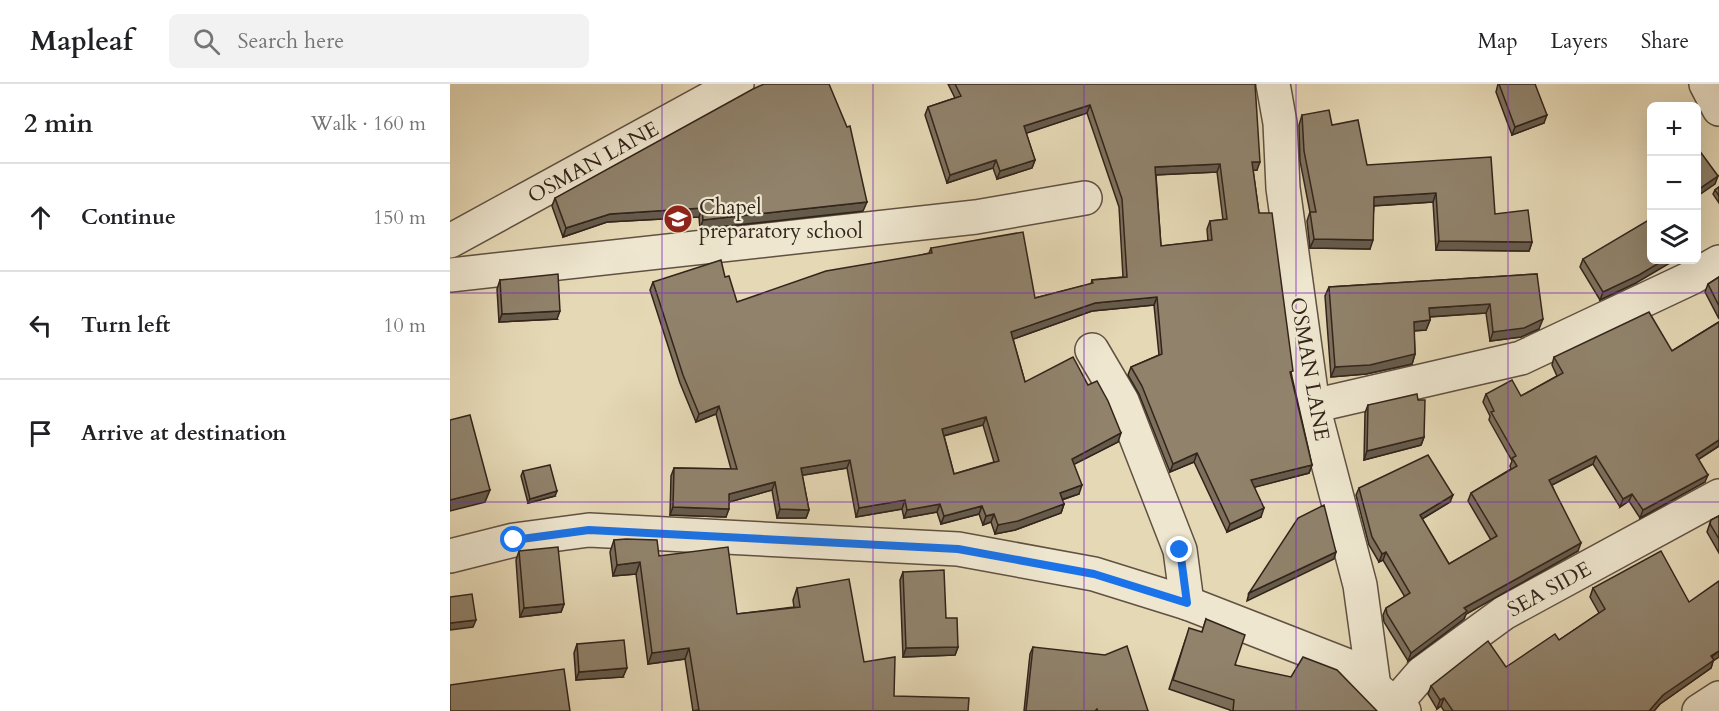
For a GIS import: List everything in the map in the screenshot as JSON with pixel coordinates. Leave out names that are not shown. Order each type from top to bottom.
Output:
[{"type":"street","name":"OSMAN LANE","points":[[450,241],[737,84]]},
{"type":"street","name":"OSMAN LANE","points":[[1273,84],[1280,123],[1282,188],[1313,406],[1391,701]]},
{"type":"street","points":[[1706,84],[1719,110]]},
{"type":"street","points":[[450,275],[976,217],[1085,198]]},
{"type":"street","points":[[1313,406],[1521,358],[1693,277],[1719,262]]},
{"type":"street","points":[[1092,350],[1122,401],[1180,550],[1187,603]]},
{"type":"street","name":"SEA SIDE","points":[[1391,701],[1422,673],[1504,613],[1719,496]]},
{"type":"street","points":[[450,556],[514,540],[589,530],[958,549],[1094,574],[1187,603],[1346,665],[1391,701]]},
{"type":"street","points":[[1699,711],[1719,698]]},
{"type":"building","points":[[764,84],[829,84],[847,127],[850,126],[867,202],[703,220],[702,208],[610,214],[566,228],[555,198]]},
{"type":"building","points":[[955,84],[1255,84],[1260,162],[1252,162],[1259,213],[1272,213],[1293,371],[1290,372],[1312,465],[1251,480],[1264,508],[1230,524],[1197,453],[1173,464],[1142,386],[1131,367],[1162,354],[1157,297],[1095,303],[1011,332],[1025,382],[1073,357],[1088,385],[1097,381],[1121,433],[1072,459],[1082,485],[1060,493],[1064,504],[1018,521],[998,525],[994,514],[986,516],[982,506],[944,516],[940,504],[907,510],[905,500],[859,508],[850,460],[801,468],[809,510],[780,509],[775,482],[729,494],[729,509],[673,507],[674,468],[737,469],[719,406],[699,414],[683,375],[653,282],[721,260],[725,277],[729,276],[737,302],[826,271],[932,253],[931,248],[1023,232],[1035,298],[1093,283],[1092,280],[1127,277],[1122,199],[1090,105],[1024,126],[1035,160],[1000,171],[996,160],[950,175],[928,107],[961,96]],"holes":[[[1220,164],[1227,219],[1210,221],[1212,240],[1161,246],[1155,167]],[[986,417],[999,461],[954,474],[942,429]]]},
{"type":"building","points":[[1499,84],[1535,84],[1547,115],[1515,127]]},
{"type":"building","points":[[1329,110],[1332,125],[1358,120],[1367,165],[1491,157],[1495,214],[1528,210],[1532,242],[1439,241],[1436,193],[1374,197],[1373,240],[1314,239],[1310,212],[1316,212],[1304,151],[1302,115]]},
{"type":"building","points":[[1701,153],[1718,176],[1701,188]]},
{"type":"building","points":[[1647,221],[1647,264],[1657,264],[1603,292],[1583,259]]},
{"type":"building","points":[[558,274],[560,311],[502,314],[500,280]]},
{"type":"building","points":[[1537,274],[1543,319],[1524,328],[1493,332],[1490,304],[1429,308],[1430,320],[1414,322],[1415,354],[1370,365],[1335,367],[1329,287]]},
{"type":"building","points":[[1719,277],[1719,306],[1708,284]]},
{"type":"building","points":[[1649,312],[1672,351],[1719,322],[1719,440],[1696,455],[1708,475],[1643,510],[1632,494],[1623,499],[1596,456],[1549,480],[1581,543],[1464,608],[1467,611],[1411,653],[1387,614],[1386,608],[1410,593],[1386,552],[1382,554],[1372,537],[1359,488],[1428,455],[1453,495],[1420,515],[1449,564],[1497,536],[1471,493],[1517,466],[1512,458],[1516,456],[1491,412],[1494,411],[1486,394],[1512,380],[1521,396],[1563,373],[1554,357]]},
{"type":"building","points":[[1417,394],[1418,400],[1425,400],[1424,437],[1367,451],[1368,405]]},
{"type":"building","points":[[470,415],[490,490],[450,500],[450,420]]},
{"type":"building","points":[[550,465],[557,491],[530,499],[523,471]]},
{"type":"building","points":[[1324,505],[1336,552],[1249,593],[1298,518]]},
{"type":"building","points":[[1719,516],[1719,539],[1710,524],[1711,520]]},
{"type":"building","points":[[614,540],[657,540],[659,556],[728,547],[737,614],[800,607],[797,588],[849,579],[864,662],[895,657],[894,696],[969,698],[968,711],[692,711],[699,710],[689,648],[652,653],[640,562],[617,565]]},
{"type":"building","points":[[558,547],[564,604],[524,608],[519,551]]},
{"type":"building","points":[[1661,551],[1689,602],[1719,581],[1719,651],[1711,656],[1714,660],[1663,695],[1649,711],[1453,711],[1444,698],[1440,700],[1431,686],[1488,641],[1506,667],[1555,634],[1559,640],[1605,609],[1593,588]]},
{"type":"building","points":[[944,570],[946,618],[957,618],[958,647],[906,648],[903,572]]},
{"type":"building","points":[[472,594],[476,620],[450,623],[450,597]]},
{"type":"building","points":[[1206,619],[1245,635],[1235,665],[1291,677],[1303,657],[1337,670],[1377,711],[1233,711],[1234,700],[1173,680],[1189,628],[1202,632]]},
{"type":"building","points":[[624,640],[627,668],[579,672],[577,644]]},
{"type":"building","points":[[1127,646],[1148,711],[1098,711],[1097,709],[1095,711],[1026,711],[1033,647],[1105,655]]},
{"type":"building","points":[[564,669],[570,711],[450,711],[450,685]]},
{"type":"place","name":"Chapel preparatory school","points":[[678,219]]},
{"type":"route","points":[[514,540],[589,530],[958,549],[1094,574],[1187,603],[1180,550]]}]
